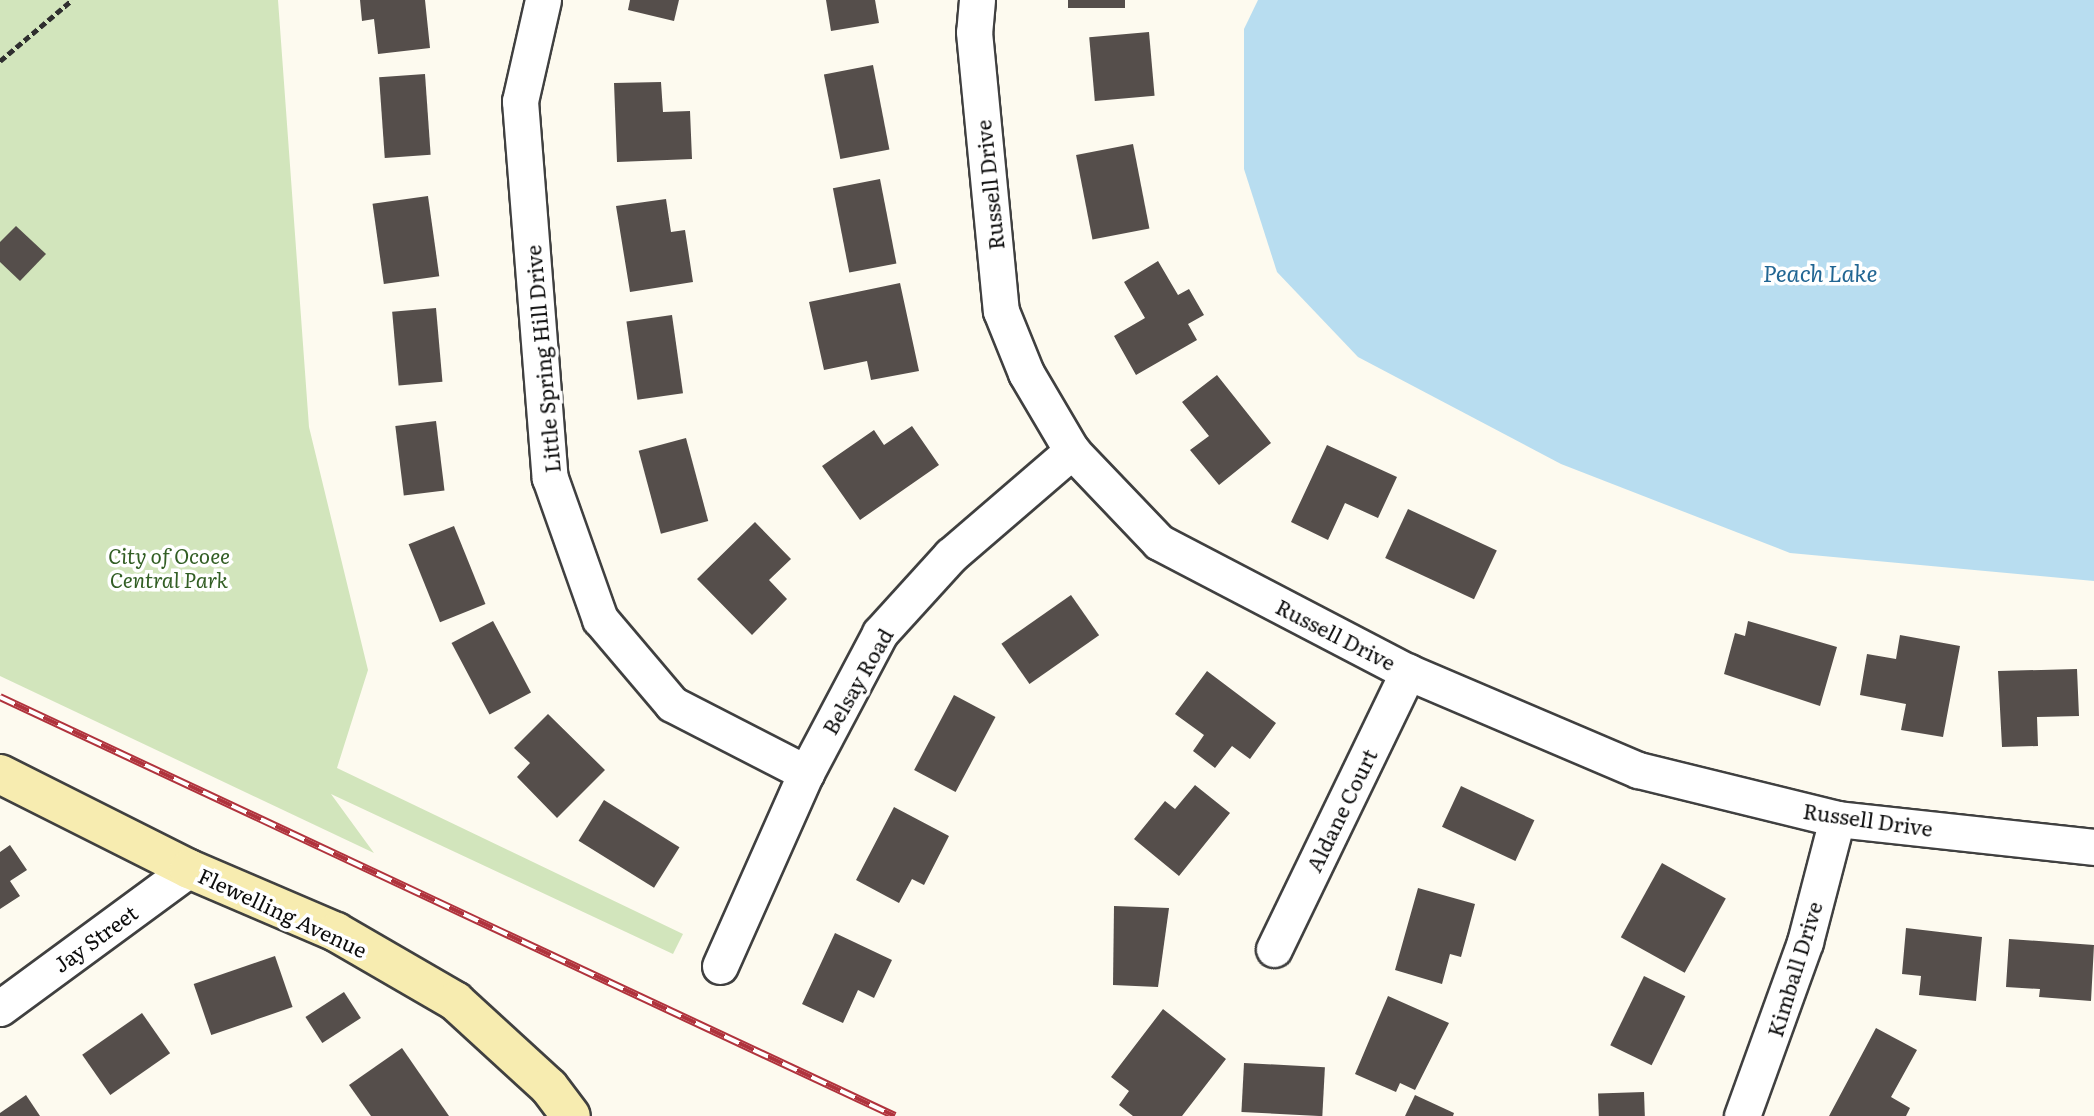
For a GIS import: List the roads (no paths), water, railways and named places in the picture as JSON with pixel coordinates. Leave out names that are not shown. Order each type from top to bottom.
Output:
[{"type":"street","name":"Little Spring Hill Drive","points":[[543,0],[520,101],[550,478],[600,619],[672,704],[806,773]]},
{"type":"street","name":"Russell Drive","points":[[977,0],[974,32],[1001,311],[1026,373],[1072,451],[1159,542],[1408,672],[1638,770],[1837,819],[2094,847]]},
{"type":"street","name":"Belsay Road","points":[[719,965],[806,773],[880,633],[951,555],[1072,451]]},
{"type":"street","name":"Aldane Court","points":[[1274,949],[1408,672]]},
{"type":"street","name":"Flewelling Avenue","points":[[0,774],[189,869],[336,932],[455,1001],[549,1087],[571,1116]]},
{"type":"street","name":"Kimball Drive","points":[[1742,1116],[1805,942],[1837,819]]},
{"type":"street","name":"Jay Street","points":[[0,1008],[189,869]]},
{"type":"water","name":"Peach Lake","points":[[1258,0],[2094,0],[2094,581],[1790,553],[1561,464],[1358,357],[1277,272],[1244,169],[1244,29]]},
{"type":"railway","points":[[0,697],[895,1116]]},
{"type":"park label","name":"City of Ocoee Central Park","points":[[169,567]]}]
